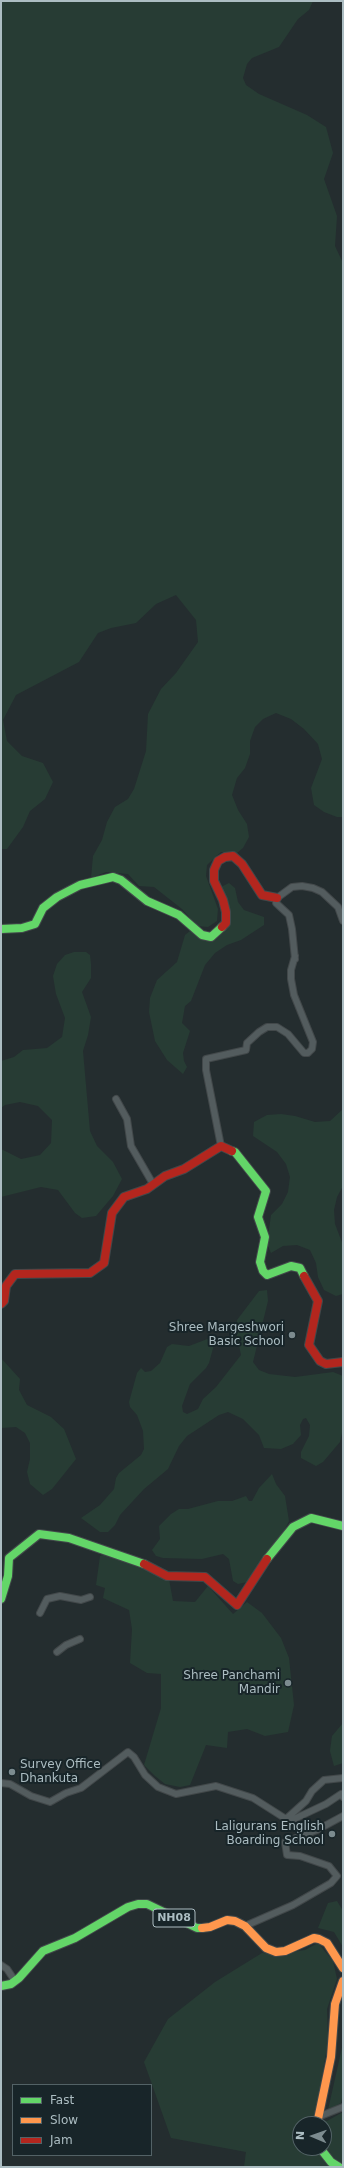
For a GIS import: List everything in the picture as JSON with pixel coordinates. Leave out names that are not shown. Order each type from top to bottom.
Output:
[{"type":"street","points":[[1,930],[22,928],[36,924],[43,908],[57,897],[80,885],[113,877],[121,880],[147,900],[179,915],[202,935],[211,937],[226,923],[226,912],[223,900],[214,881],[214,870],[218,861],[225,857],[233,856],[242,864],[262,895],[277,898]]},
{"type":"street","points":[[221,1146],[206,1070],[206,1059],[246,1050],[247,1043],[259,1032],[268,1027],[277,1027],[288,1034],[304,1053],[308,1053],[312,1049],[313,1042],[294,995],[291,970],[296,951],[289,916],[276,904],[277,898],[292,887],[302,886],[313,888],[322,892],[338,907],[343,921]]},
{"type":"street","points":[[116,1099],[127,1119],[131,1146],[153,1184]]},
{"type":"street","points":[[1,1304],[4,1301],[6,1286],[15,1274],[48,1276],[90,1273],[104,1263],[112,1214],[124,1197],[147,1189],[165,1176],[184,1170],[221,1146]]},
{"type":"street","points":[[221,1146],[235,1152],[266,1191],[258,1217],[265,1237],[260,1262],[263,1272],[267,1275],[291,1266],[300,1268],[318,1300],[309,1345],[320,1361],[326,1364],[343,1362]]},
{"type":"street","points":[[1,1599],[8,1576],[9,1558],[39,1534],[69,1538],[142,1563],[167,1576],[205,1576],[237,1605],[268,1557],[293,1527],[311,1518],[343,1526]]},
{"type":"street","points":[[40,1613],[47,1598],[60,1596],[81,1600],[90,1597]]},
{"type":"street","points":[[57,1652],[66,1645],[80,1639]]},
{"type":"street","points":[[1,1783],[10,1784],[31,1796],[50,1802],[66,1793],[82,1788],[128,1752],[134,1757],[145,1775],[158,1787],[176,1794],[216,1786],[253,1798],[286,1819],[292,1820],[326,1804],[341,1794],[343,1797]]},
{"type":"street","points":[[286,1819],[306,1801],[312,1791],[324,1780],[343,1778]]},
{"type":"street","points":[[245,1926],[293,1905],[331,1883],[337,1876],[329,1866],[300,1856],[287,1855],[284,1842],[317,1830],[343,1816]]},
{"type":"street","name":"NH08","points":[[1,1986],[15,1981],[43,1951],[75,1938],[128,1906],[147,1904],[197,1928],[210,1927],[227,1920],[236,1921],[245,1926],[266,1948],[276,1952],[285,1951],[314,1938],[324,1940],[343,1968]]},
{"type":"street","points":[[1,1965],[7,1969],[15,1981]]},
{"type":"street","points":[[319,2116],[330,2057],[335,2004],[343,1981]]},
{"type":"street","points":[[326,2116],[343,2107]]},
{"type":"street","points":[[326,2156],[331,2162],[339,2167]]},
{"type":"green space","points":[[1,1],[313,1],[309,10],[298,19],[279,47],[252,58],[247,64],[243,78],[246,85],[259,94],[307,115],[326,127],[333,153],[324,179],[337,216],[335,246],[343,263],[343,817],[337,817],[324,812],[314,805],[311,788],[322,759],[318,744],[304,729],[291,719],[276,713],[263,719],[255,727],[250,741],[250,754],[245,768],[237,778],[232,795],[238,810],[247,824],[249,837],[243,848],[237,853],[221,852],[207,865],[206,876],[218,909],[217,921],[208,927],[197,926],[182,909],[154,887],[139,886],[128,874],[106,872],[91,878],[93,856],[102,840],[107,822],[115,807],[128,799],[134,789],[146,751],[148,714],[161,689],[176,673],[198,642],[196,620],[176,595],[156,604],[136,623],[111,628],[98,633],[79,662],[16,695],[3,720],[7,741],[22,756],[43,763],[53,782],[45,799],[30,811],[23,827],[7,849],[1,849]]},
{"type":"green space","points":[[229,883],[235,888],[238,902],[244,910],[264,917],[264,925],[241,940],[227,945],[215,953],[205,965],[191,1001],[185,1006],[182,1023],[190,1031],[183,1053],[184,1061],[187,1067],[183,1074],[167,1060],[155,1041],[149,1012],[150,998],[157,980],[177,962],[185,935],[190,931],[211,940],[223,933],[231,919],[221,887]]},
{"type":"green space","points":[[74,952],[86,952],[90,955],[91,964],[91,978],[82,992],[91,1017],[88,1035],[83,1051],[90,1131],[97,1146],[113,1162],[122,1179],[113,1196],[96,1216],[82,1218],[75,1213],[58,1190],[41,1187],[1,1197],[1,1149],[21,1159],[40,1155],[51,1143],[52,1120],[38,1106],[20,1102],[5,1105],[1,1108],[1,1061],[14,1057],[23,1050],[47,1048],[62,1037],[65,1018],[56,994],[53,976],[57,964],[65,955]]},
{"type":"green space","points":[[343,1109],[343,1186],[337,1197],[334,1210],[335,1224],[343,1245],[343,1294],[336,1296],[324,1290],[318,1277],[316,1263],[310,1250],[297,1245],[283,1246],[271,1253],[267,1244],[271,1215],[282,1204],[288,1192],[290,1177],[286,1164],[277,1152],[253,1136],[254,1122],[267,1115],[281,1114],[295,1116],[315,1122],[330,1121]]},
{"type":"green space","points":[[267,1290],[268,1301],[253,1362],[259,1370],[269,1374],[295,1377],[333,1372],[343,1376],[343,1428],[340,1442],[323,1462],[316,1466],[301,1458],[301,1452],[309,1436],[310,1425],[306,1418],[303,1419],[300,1425],[301,1435],[293,1444],[281,1449],[264,1448],[259,1435],[243,1419],[228,1412],[219,1415],[187,1436],[179,1446],[168,1469],[144,1489],[120,1515],[115,1525],[108,1532],[100,1532],[81,1518],[100,1505],[114,1489],[116,1478],[119,1473],[141,1455],[144,1449],[143,1431],[137,1415],[130,1407],[129,1402],[137,1373],[141,1368],[145,1372],[151,1371],[160,1363],[167,1347],[172,1344],[189,1346],[210,1338],[215,1341],[209,1363],[190,1384],[182,1406],[183,1412],[187,1414],[198,1409],[203,1399],[216,1387],[241,1355],[236,1331],[237,1320],[259,1291]]},
{"type":"green space","points":[[1,1358],[20,1379],[19,1390],[27,1405],[51,1417],[64,1429],[76,1459],[52,1489],[43,1495],[30,1484],[27,1472],[30,1459],[30,1443],[25,1433],[16,1427],[1,1428]]},
{"type":"green space","points":[[272,1474],[276,1484],[285,1496],[289,1521],[283,1533],[247,1582],[238,1584],[233,1581],[229,1559],[223,1554],[202,1559],[163,1558],[156,1556],[152,1550],[160,1539],[159,1526],[171,1514],[179,1509],[188,1509],[218,1501],[232,1501],[246,1496],[249,1501],[252,1501],[259,1488]]},
{"type":"green space","points":[[105,1554],[169,1579],[173,1601],[195,1602],[208,1586],[233,1614],[247,1602],[262,1613],[281,1638],[289,1658],[294,1705],[288,1732],[265,1736],[247,1729],[228,1732],[227,1748],[206,1745],[190,1785],[180,1787],[165,1784],[155,1776],[144,1765],[161,1708],[161,1674],[147,1673],[130,1663],[132,1629],[129,1610],[103,1598],[105,1588],[96,1585],[100,1556]]},
{"type":"green space","points":[[343,1723],[343,1763],[334,1766],[330,1751],[332,1736]]},
{"type":"green space","points":[[337,1901],[343,1911],[343,1947],[334,1932],[318,1928],[328,1903]]},
{"type":"green space","points":[[318,1943],[333,1961],[337,1979],[327,2009],[328,2041],[315,2116],[292,2116],[292,2156],[332,2156],[332,2118],[343,2112],[343,2167],[244,2167],[246,2152],[171,2138],[144,2062],[168,2019],[215,1982],[262,1953],[279,1954],[305,1950]]},
{"type":"green space","points":[[343,2043],[343,2093],[341,2103],[328,2110]]},
{"type":"traffic: fast","points":[[1,929],[22,928],[35,924],[43,908],[57,897],[80,885],[113,877],[121,880],[147,901],[179,915],[202,935],[211,937],[222,927]]},
{"type":"traffic: fast","points":[[232,1151],[235,1152],[266,1191],[258,1217],[265,1237],[260,1262],[263,1271],[267,1275],[291,1266],[300,1268],[304,1276]]},
{"type":"traffic: fast","points":[[267,1559],[293,1527],[311,1518],[343,1526]]},
{"type":"traffic: fast","points":[[1,1599],[8,1576],[9,1558],[39,1534],[69,1538],[144,1564]]},
{"type":"traffic: fast","points":[[1,1986],[11,1984],[19,1978],[43,1951],[75,1938],[128,1907],[138,1904],[147,1904],[197,1928],[202,1928]]},
{"type":"traffic: fast","points":[[326,2156],[331,2162],[339,2167]]},
{"type":"traffic: slow","points":[[202,1928],[210,1927],[227,1920],[235,1921],[245,1926],[266,1948],[276,1952],[285,1951],[314,1938],[319,1939],[327,1943],[343,1968]]},
{"type":"traffic: slow","points":[[319,2116],[331,2057],[335,2004],[343,1981]]},
{"type":"traffic: jam","points":[[222,927],[226,923],[226,912],[223,900],[214,881],[214,870],[218,861],[225,857],[233,856],[242,864],[262,895],[277,898]]},
{"type":"traffic: jam","points":[[1,1304],[4,1301],[6,1286],[15,1274],[90,1273],[104,1263],[112,1213],[124,1197],[147,1189],[165,1176],[184,1169],[221,1146],[232,1151]]},
{"type":"traffic: jam","points":[[304,1276],[318,1301],[309,1345],[320,1361],[326,1364],[343,1362]]},
{"type":"traffic: jam","points":[[144,1564],[167,1576],[205,1577],[237,1605],[267,1559]]},
{"type":"place","name":"Shree Margeshwori Basic School","points":[[292,1335]]},
{"type":"place","name":"Shree Panchami Mandir","points":[[288,1683]]},
{"type":"place","name":"Survey Office Dhankuta","points":[[12,1772]]},
{"type":"place","name":"Laligurans English Boarding School","points":[[332,1834]]}]
